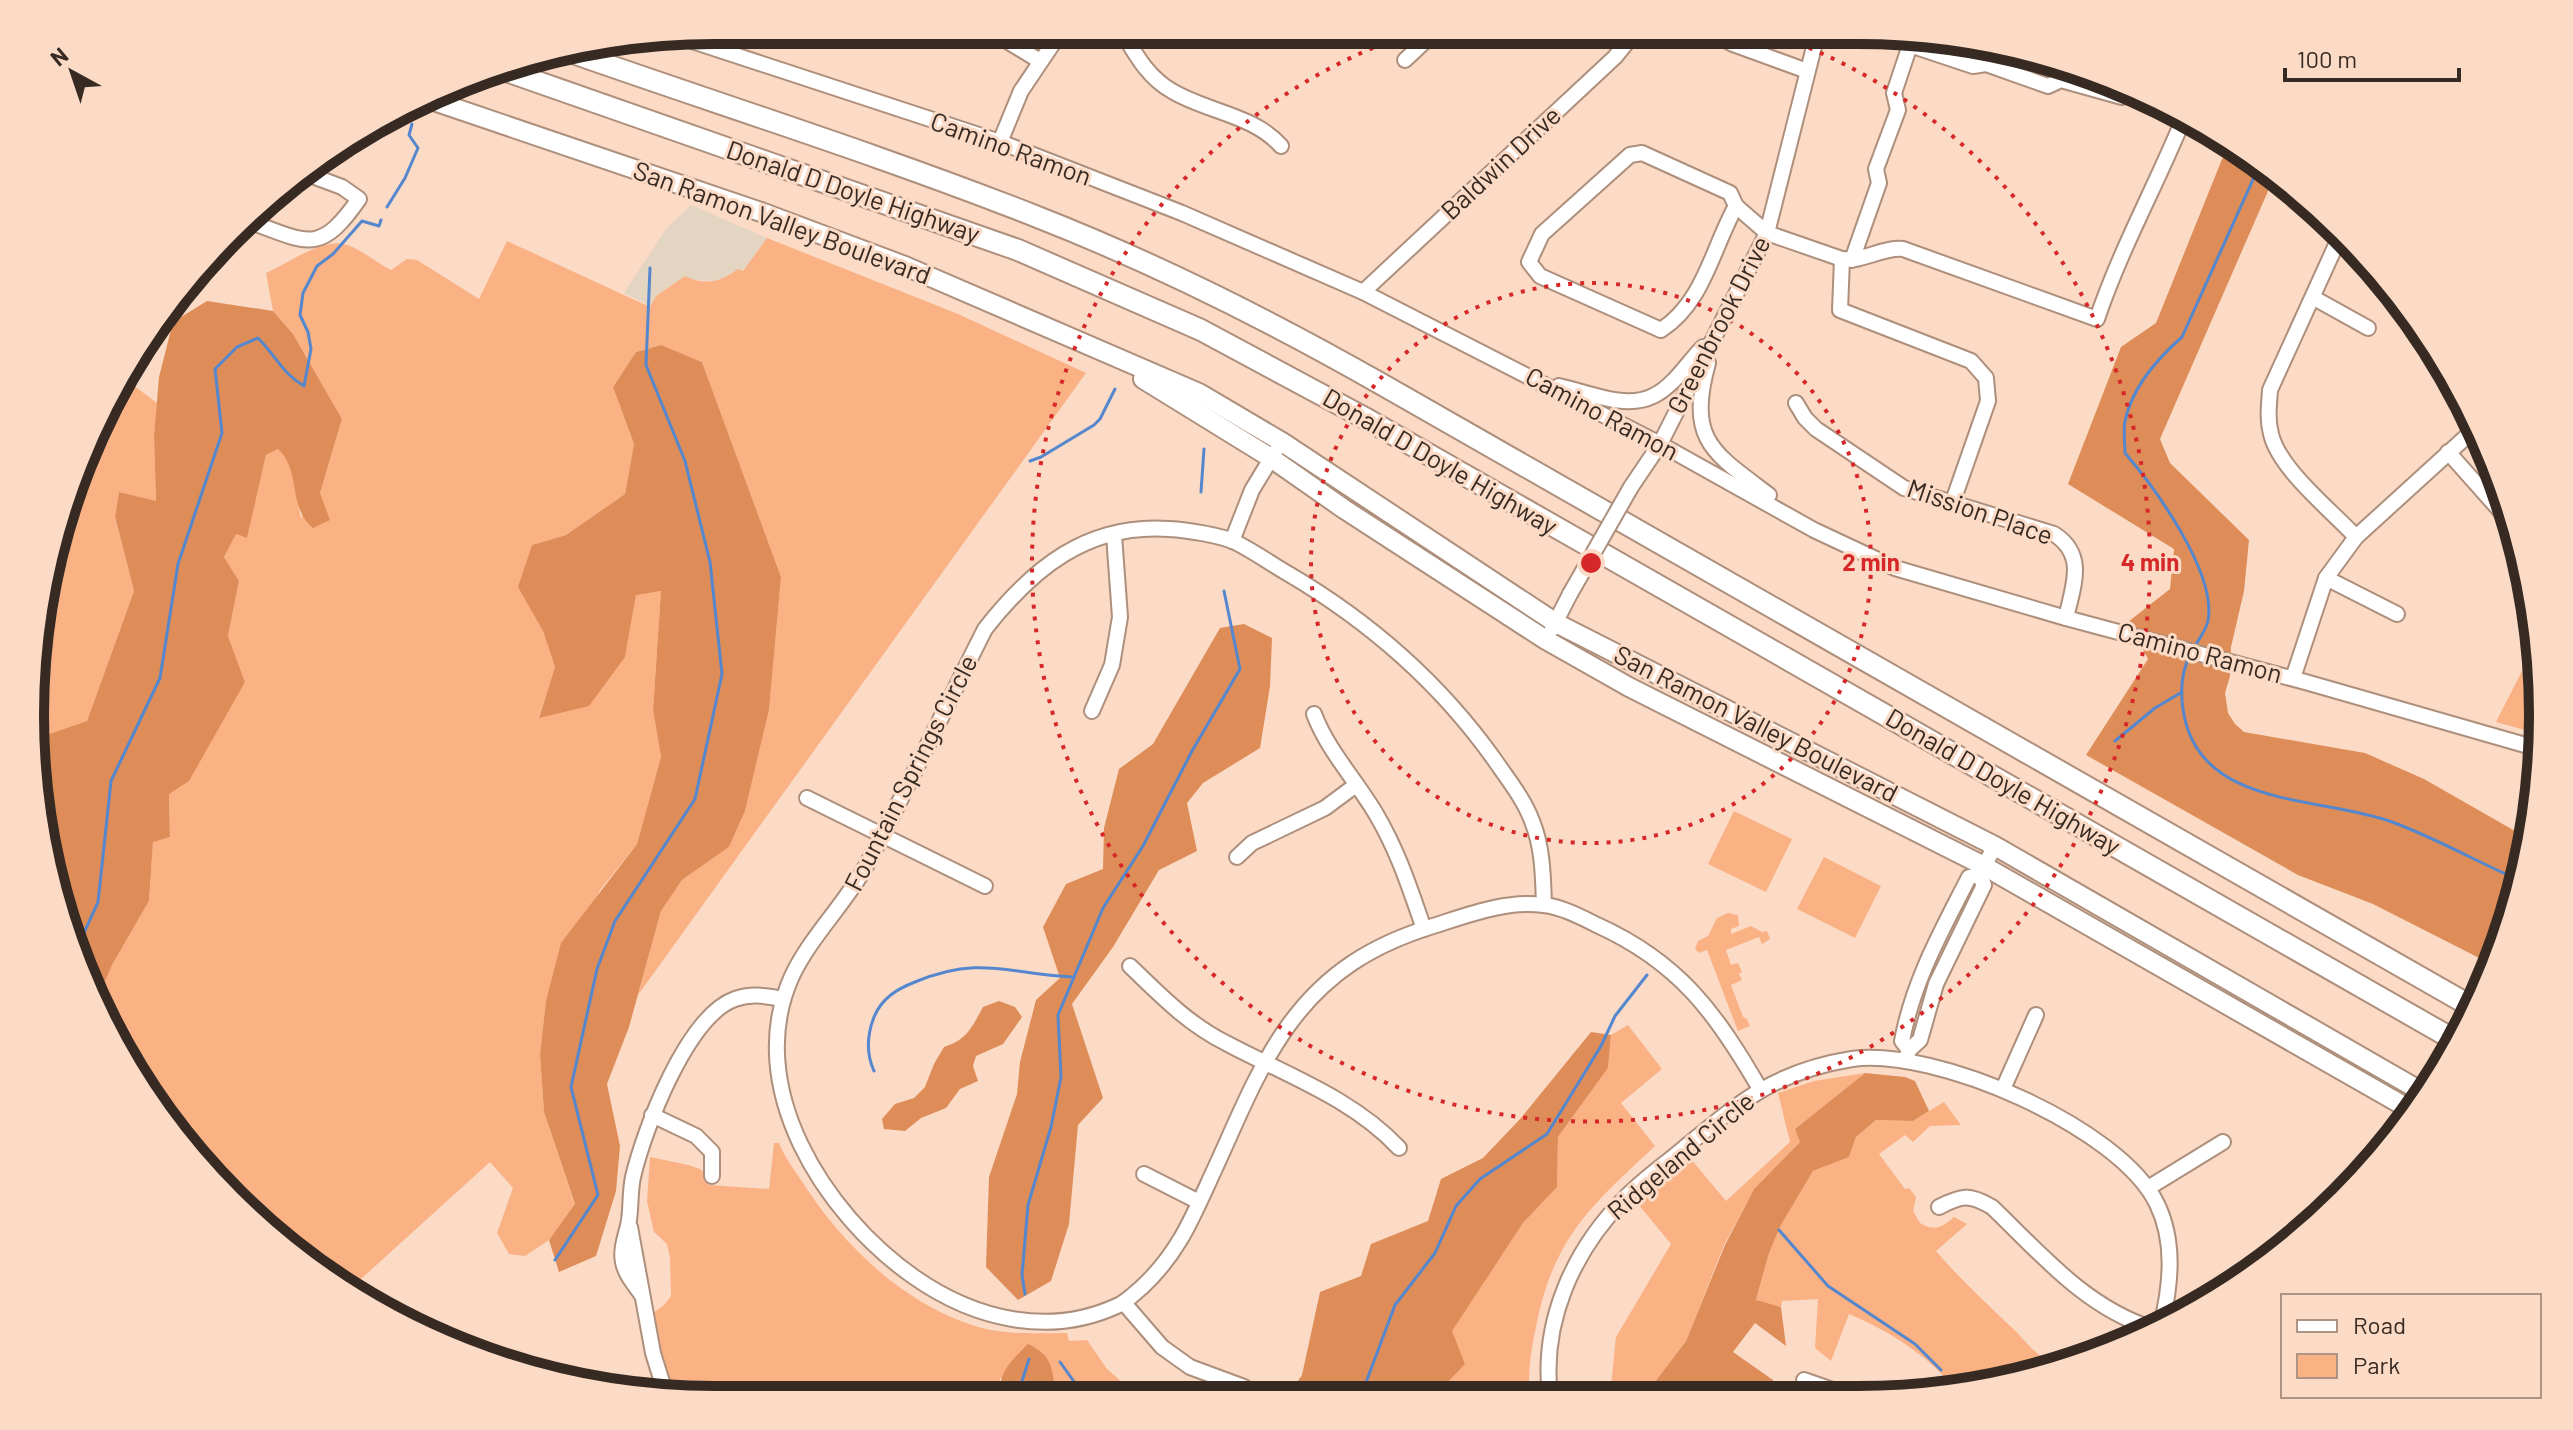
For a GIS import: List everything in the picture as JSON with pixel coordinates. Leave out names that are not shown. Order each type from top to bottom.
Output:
[{"type":"highway","name":"Donald D Doyle Highway","points":[[584,57],[1035,216],[1218,297],[1357,370],[2464,1002]]},
{"type":"highway","name":"Donald D Doyle Highway","points":[[517,75],[1005,245],[1201,330],[1337,403],[2447,1036]]},
{"type":"main road","name":"San Ramon Valley Boulevard","points":[[442,102],[761,212],[905,266],[1199,393],[1282,442],[1556,623],[1995,846],[2416,1088]]},
{"type":"main road","name":"San Ramon Valley Boulevard","points":[[1093,347],[1271,458],[1546,640],[1629,687],[1982,871],[2403,1106]]},
{"type":"street","name":"Camino Ramon","points":[[702,44],[1000,142],[1182,213],[1363,292],[1660,444],[1814,530],[1895,568],[2528,746]]},
{"type":"street","points":[[1012,44],[1040,61]]},
{"type":"street","points":[[1000,142],[1021,91],[1052,44]]},
{"type":"street","points":[[1130,44],[1151,76],[1170,90],[1204,107],[1258,126],[1271,134],[1281,146]]},
{"type":"street","points":[[1405,60],[1422,44]]},
{"type":"street","name":"Baldwin Drive","points":[[1363,292],[1626,44]]},
{"type":"street","points":[[1733,44],[1807,71]]},
{"type":"street","name":"Greenbrook Drive","points":[[1546,640],[1631,487],[1660,444],[1767,233],[1814,44]]},
{"type":"street","points":[[1910,46],[1894,93],[1898,110],[1876,169],[1879,183],[1847,259],[1840,310],[1971,361],[1986,378],[1988,401],[1952,504]]},
{"type":"street","points":[[1914,46],[1973,66],[1986,64],[2048,86],[2061,80],[2115,95]]},
{"type":"street","points":[[1736,206],[1725,225],[1710,268],[1678,319],[1661,330],[1540,276],[1529,262],[1542,234],[1630,155],[1642,153],[1730,193],[1736,206],[1767,233],[1847,259],[1872,256],[1891,248],[1903,249],[2097,319],[2143,204],[2166,163],[2180,127]]},
{"type":"street","points":[[258,225],[312,241],[337,227],[359,199],[342,187],[315,177]]},
{"type":"street","points":[[2336,245],[2270,390],[2268,414],[2271,437],[2281,456],[2356,537]]},
{"type":"street","points":[[2314,298],[2368,328]]},
{"type":"street","points":[[1537,380],[1615,400],[1646,398],[1667,386],[1717,332]]},
{"type":"street","points":[[1717,332],[1702,391],[1701,427],[1710,445],[1725,461],[1814,530]]},
{"type":"street","name":"Mission Place","points":[[1796,403],[1816,429],[1904,488],[2054,534],[2069,546],[2074,556],[2076,571],[2066,618]]},
{"type":"street","points":[[2293,678],[2326,578],[2356,537],[2468,435]]},
{"type":"street","points":[[1232,541],[1252,490],[1282,442]]},
{"type":"street","points":[[2448,452],[2495,505]]},
{"type":"street","name":"Fountain Springs Circle","points":[[1544,905],[1542,858],[1532,820],[1479,739],[1440,692],[1383,639],[1323,594],[1232,541],[1171,529],[1147,529],[1114,535],[1081,545],[1042,568],[1013,593],[985,629],[853,890],[794,972],[783,999],[777,1032],[783,1096],[795,1132],[819,1176],[850,1220],[878,1250],[917,1279],[956,1300],[993,1315],[1027,1323],[1062,1322],[1124,1303],[1161,1270],[1185,1235],[1265,1062],[1311,996],[1338,971],[1368,952],[1424,929],[1494,907],[1544,905],[1575,914],[1622,936],[1661,963],[1696,993],[1729,1034],[1760,1089]]},
{"type":"street","points":[[1092,711],[1112,665],[1120,617],[1114,535]]},
{"type":"street","points":[[2326,578],[2397,614]]},
{"type":"street","points":[[1314,714],[1322,736],[1396,849],[1424,929]]},
{"type":"street","points":[[1237,857],[1252,843],[1325,808],[1356,785]]},
{"type":"street","points":[[807,798],[985,886]]},
{"type":"street","points":[[1907,1055],[1920,1040],[1936,984],[1984,885],[1982,871],[1995,846]]},
{"type":"street","points":[[1130,966],[1188,1020],[1224,1043],[1324,1091],[1379,1127],[1399,1148]]},
{"type":"street","points":[[663,1384],[641,1294],[623,1263],[633,1179],[652,1115],[669,1079],[715,1012],[733,999],[755,994],[783,999]]},
{"type":"street","points":[[2003,1089],[2036,1015]]},
{"type":"street","name":"Ridgeland Circle","points":[[1549,1386],[1550,1335],[1561,1298],[1576,1262],[1597,1229],[1625,1197],[1739,1102],[1760,1089],[1808,1068],[1856,1059],[1907,1055],[2003,1089],[2072,1122],[2114,1154],[2148,1188],[2158,1204],[2167,1230],[2171,1267],[2164,1312]]},
{"type":"street","points":[[652,1115],[696,1136],[708,1147],[712,1152],[712,1176]]},
{"type":"street","points":[[2148,1188],[2223,1142]]},
{"type":"street","points":[[1144,1174],[1199,1202]]},
{"type":"street","points":[[1939,1207],[1960,1196],[1979,1199],[1992,1207],[2081,1291],[2105,1308],[2139,1324]]},
{"type":"street","points":[[1124,1303],[1162,1347],[1190,1367],[1241,1386]]},
{"type":"street","points":[[1804,1380],[1821,1386]]},
{"type":"shaded area","points":[[2225,153],[2270,186],[2160,439],[2170,463],[2249,540],[2244,591],[2231,647],[2230,676],[2225,693],[2228,713],[2244,732],[2365,753],[2424,779],[2518,833],[2506,889],[2483,960],[2373,904],[2298,875],[2086,755],[2148,659],[2128,622],[2170,589],[2174,549],[2068,484],[2121,347],[2156,323]]},
{"type":"shaded area","points":[[691,205],[767,238],[745,269],[720,281],[693,280],[651,307],[624,293],[666,229]]},
{"type":"shaded area","points":[[207,301],[273,311],[293,334],[342,419],[320,493],[330,520],[313,528],[300,510],[285,458],[278,449],[266,455],[247,538],[236,534],[224,557],[239,581],[228,636],[245,682],[189,781],[169,794],[170,837],[153,842],[149,901],[112,965],[102,988],[80,931],[57,846],[44,736],[87,721],[134,591],[115,517],[119,492],[156,501],[154,436],[159,377],[173,322]]},
{"type":"shaded area","points":[[661,345],[702,362],[781,577],[769,710],[745,811],[729,847],[682,880],[661,911],[629,1027],[607,1084],[620,1146],[616,1191],[596,1256],[559,1272],[549,1240],[575,1204],[544,1112],[540,1054],[546,1001],[561,943],[637,844],[661,757],[653,710],[661,591],[636,595],[625,657],[589,706],[539,718],[555,667],[543,631],[518,587],[532,545],[566,535],[625,494],[634,444],[613,387],[636,352]]},
{"type":"shaded area","points":[[1244,624],[1272,638],[1270,686],[1260,748],[1203,783],[1187,803],[1197,851],[1159,870],[1113,947],[1072,1004],[1103,1098],[1078,1125],[1069,1224],[1051,1281],[1018,1300],[986,1267],[989,1177],[1017,1094],[1020,1062],[1036,1000],[1060,978],[1043,927],[1066,884],[1103,869],[1104,828],[1119,769],[1153,744],[1220,628]]},
{"type":"shaded area","points":[[999,1001],[1015,1007],[1022,1017],[1003,1044],[976,1056],[973,1066],[978,1081],[960,1089],[946,1108],[921,1118],[905,1131],[884,1129],[882,1119],[895,1104],[914,1098],[925,1087],[944,1047],[964,1037],[983,1007]]},
{"type":"shaded area","points":[[1591,1032],[1611,1035],[1608,1068],[1558,1137],[1557,1187],[1523,1223],[1452,1331],[1465,1364],[1444,1386],[1295,1386],[1302,1375],[1320,1292],[1361,1276],[1371,1244],[1428,1221],[1441,1179],[1483,1158],[1521,1118]]},
{"type":"shaded area","points":[[1865,1073],[1915,1081],[1929,1111],[1913,1121],[1876,1120],[1856,1137],[1849,1157],[1813,1171],[1781,1225],[1769,1253],[1756,1300],[1781,1307],[1786,1346],[1755,1323],[1733,1352],[1773,1380],[1773,1386],[1652,1386],[1686,1341],[1725,1245],[1754,1189],[1800,1142],[1795,1129]]},
{"type":"shaded area","points":[[1028,1344],[1040,1351],[1052,1369],[1054,1383],[1051,1386],[1000,1386],[1016,1356]]},
{"type":"green space","points":[[767,238],[958,314],[1086,373],[638,995],[661,911],[682,880],[729,847],[745,811],[769,710],[781,577],[702,362],[660,345],[636,352],[613,387],[634,444],[625,494],[566,535],[532,545],[519,587],[543,631],[555,667],[539,717],[625,657],[636,594],[661,591],[653,710],[661,757],[637,844],[600,890],[546,1001],[540,1054],[544,1112],[575,1205],[549,1240],[525,1256],[509,1254],[497,1233],[513,1188],[490,1162],[357,1282],[273,1219],[211,1157],[157,1088],[102,988],[112,965],[149,901],[153,841],[170,837],[169,794],[245,682],[228,636],[239,581],[224,557],[236,533],[247,537],[266,455],[278,449],[289,459],[301,518],[320,493],[342,419],[293,334],[273,311],[266,273],[306,252],[338,243],[353,247],[391,270],[407,259],[417,260],[479,299],[507,241],[650,307],[656,296],[685,276],[699,281],[713,281],[738,269],[743,271]]},
{"type":"green space","points":[[131,384],[157,403],[154,436],[156,502],[119,492],[115,518],[134,591],[87,721],[44,737],[45,671],[50,627],[67,541],[80,499],[95,458]]},
{"type":"green space","points":[[2528,669],[2529,731],[2496,722],[2522,671]]},
{"type":"green space","points":[[1734,811],[1792,839],[1766,892],[1708,864]]},
{"type":"green space","points":[[1824,857],[1881,886],[1855,938],[1797,909]]},
{"type":"green space","points":[[1728,913],[1738,915],[1739,926],[1731,929],[1731,934],[1751,926],[1762,932],[1767,931],[1770,939],[1762,944],[1759,937],[1726,950],[1731,965],[1738,963],[1742,972],[1739,974],[1742,980],[1731,985],[1743,1017],[1750,1026],[1738,1031],[1707,950],[1699,953],[1695,949],[1698,941],[1708,936],[1717,918]]},
{"type":"green space","points":[[1628,1025],[1662,1069],[1621,1103],[1655,1146],[1613,1185],[1566,1243],[1554,1266],[1537,1322],[1529,1386],[1444,1386],[1465,1364],[1451,1331],[1523,1223],[1557,1187],[1558,1137],[1608,1068],[1611,1035]]},
{"type":"green space","points":[[1865,1073],[1795,1129],[1801,1141],[1754,1189],[1724,1245],[1686,1341],[1652,1386],[1611,1386],[1616,1337],[1671,1244],[1638,1204],[1690,1158],[1726,1201],[1790,1142],[1778,1093],[1814,1081]]},
{"type":"green space","points":[[1944,1102],[1961,1125],[1930,1126],[1913,1142],[1905,1135],[1879,1154],[1905,1189],[1909,1188],[1916,1197],[1913,1211],[1920,1223],[1938,1227],[1954,1217],[1967,1224],[1936,1251],[2045,1359],[1948,1380],[1908,1346],[1849,1314],[1831,1361],[1815,1348],[1818,1299],[1782,1301],[1781,1307],[1756,1301],[1769,1253],[1781,1225],[1813,1171],[1849,1157],[1856,1137],[1876,1120],[1913,1121]]},
{"type":"green space","points":[[774,1143],[779,1143],[817,1204],[836,1228],[856,1250],[902,1289],[927,1305],[982,1328],[1013,1333],[1067,1333],[1069,1341],[1087,1340],[1107,1369],[1126,1386],[1051,1386],[1054,1383],[1000,1378],[999,1386],[668,1385],[653,1313],[671,1296],[670,1258],[667,1244],[654,1232],[647,1201],[650,1157],[700,1169],[709,1177],[709,1185],[769,1189]]},
{"type":"waterway","points":[[387,207],[405,178],[418,148],[409,135],[412,124]]},
{"type":"waterway","points":[[2193,649],[2208,621],[2203,579],[2194,556],[2167,509],[2125,453],[2124,425],[2140,385],[2155,364],[2182,337],[2255,175]]},
{"type":"waterway","points":[[82,937],[98,902],[111,781],[160,678],[178,564],[222,433],[215,369],[237,347],[258,338],[285,370],[304,386],[311,349],[300,315],[303,293],[317,266],[333,254],[362,221],[379,226],[381,220]]},
{"type":"waterway","points":[[555,1260],[598,1195],[571,1087],[597,969],[615,921],[695,799],[722,674],[710,562],[685,461],[646,365],[650,268]]},
{"type":"waterway","points":[[1030,461],[1094,425],[1115,389]]},
{"type":"waterway","points":[[1201,492],[1204,449]]},
{"type":"waterway","points":[[1025,1294],[1022,1275],[1028,1205],[1051,1127],[1061,1077],[1058,1015],[1103,908],[1143,846],[1192,751],[1240,669],[1224,591]]},
{"type":"waterway","points":[[2190,655],[2182,684],[2184,715],[2195,746],[2214,768],[2239,783],[2268,794],[2392,822],[2509,875]]},
{"type":"waterway","points":[[2115,741],[2155,708],[2182,692]]},
{"type":"waterway","points":[[874,1071],[868,1044],[874,1017],[886,999],[908,985],[958,969],[977,968],[1072,977]]},
{"type":"waterway","points":[[1364,1386],[1395,1305],[1435,1253],[1456,1206],[1480,1179],[1547,1134],[1601,1046],[1615,1016],[1647,975]]},
{"type":"waterway","points":[[1779,1230],[1828,1286],[1915,1344],[1941,1370]]},
{"type":"waterway","points":[[1020,1386],[1029,1359]]},
{"type":"waterway","points":[[1060,1362],[1077,1386]]}]
